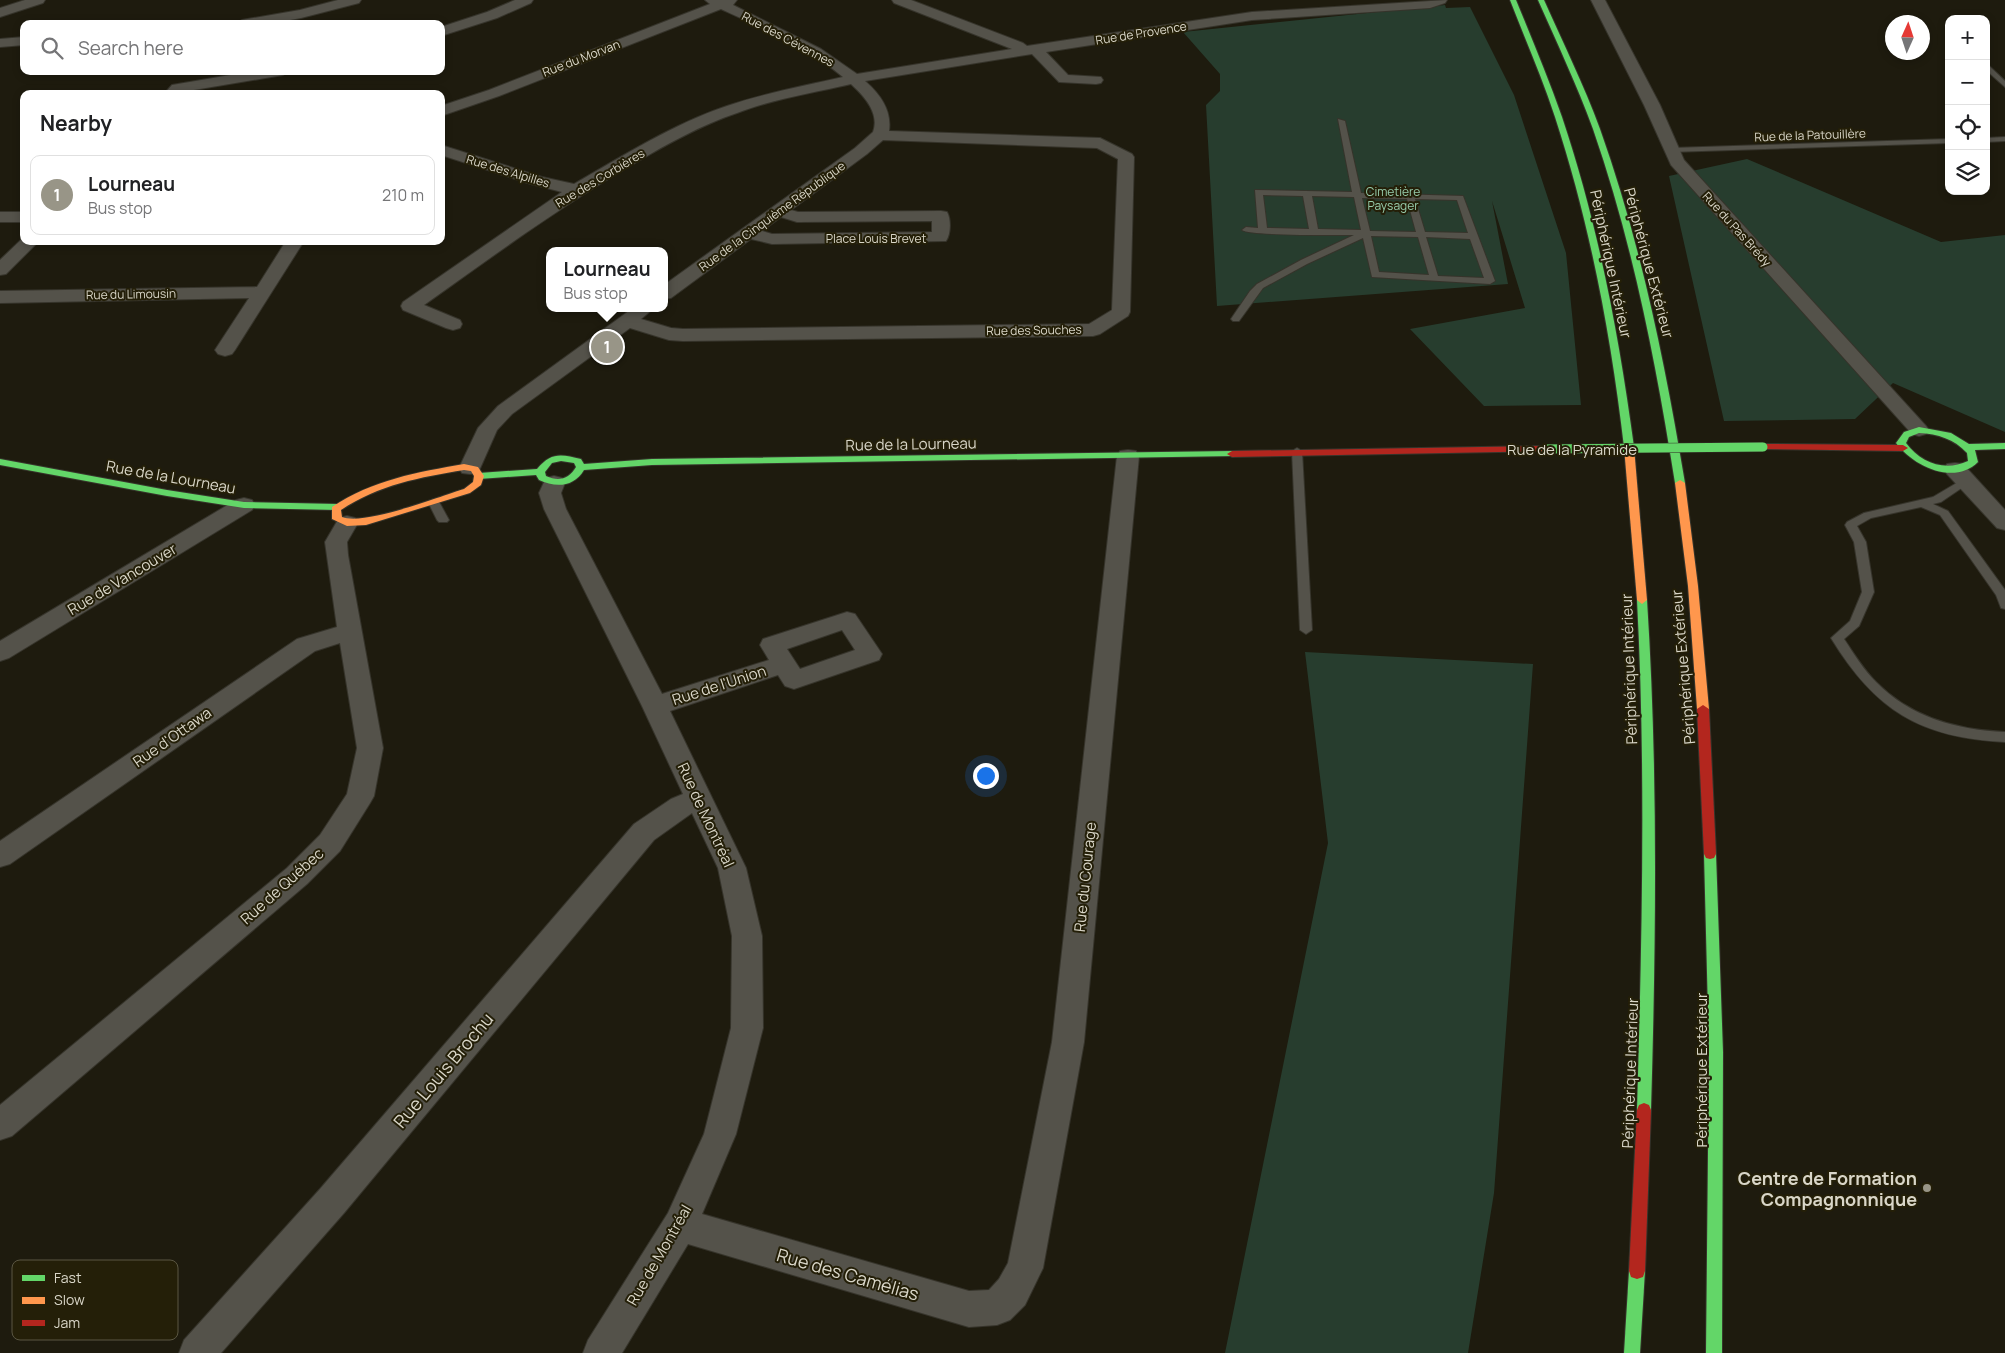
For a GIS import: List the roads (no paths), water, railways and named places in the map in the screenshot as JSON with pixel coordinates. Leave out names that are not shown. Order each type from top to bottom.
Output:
[{"type":"main road","name":"Périphérique Intérieur","points":[[1513,0],[1564,135],[1588,220],[1610,326],[1626,427],[1634,502],[1645,677],[1649,838],[1648,997],[1642,1168],[1632,1353]]},
{"type":"main road","name":"Périphérique Extérieur","points":[[1541,0],[1601,144],[1626,227],[1656,351],[1687,533],[1702,703],[1714,929],[1716,1230],[1714,1353]]},
{"type":"main road","points":[[1919,430],[1946,434],[1968,447],[1974,458],[1973,462],[1963,468],[1960,475],[1921,462],[1903,448],[1902,438],[1905,434],[1919,430]]},
{"type":"main road","points":[[1968,447],[2005,446]]},
{"type":"main road","name":"Rue de la Pyramide","points":[[1242,453],[1546,449],[1903,448]]},
{"type":"main road","name":"Rue de la Lourneau","points":[[343,515],[349,499],[383,487],[446,470],[547,477],[566,481],[575,477],[582,468],[652,462],[1242,453]]},
{"type":"main road","points":[[547,477],[545,464],[562,458],[573,459],[582,468]]},
{"type":"main road","name":"Rue de la Lourneau","points":[[0,462],[167,493],[244,505],[343,515],[366,522],[467,492],[478,483],[475,472]]},
{"type":"street","points":[[0,13],[38,0]]},
{"type":"street","points":[[266,20],[301,14],[354,0]]},
{"type":"street","points":[[445,31],[492,15],[526,0]]},
{"type":"street","points":[[899,0],[1030,50],[1064,79],[1096,80]]},
{"type":"street","name":"Rue du Pas Brédy","points":[[1598,0],[1652,105],[1677,162],[1919,430]]},
{"type":"street","name":"Rue des Cévennes","points":[[722,1],[813,50],[855,79],[871,96],[883,114],[882,130],[879,135]]},
{"type":"street","name":"Rue du Morvan","points":[[445,110],[494,93],[722,1]]},
{"type":"street","name":"Rue de Provence","points":[[855,79],[1252,16],[1435,2]]},
{"type":"street","points":[[0,43],[20,41]]},
{"type":"street","points":[[175,90],[177,88],[258,75]]},
{"type":"street","name":"Rue des Corbières","points":[[453,324],[410,306],[576,190],[654,145],[705,120],[770,98],[855,79]]},
{"type":"street","name":"Rue de la Cinquième République","points":[[668,291],[861,152],[879,135]]},
{"type":"street","name":"Rue des Souches","points":[[627,321],[669,334],[683,335],[1093,330],[1120,312],[1126,157],[1100,143],[879,135]]},
{"type":"street","name":"Rue des Alpilles","points":[[445,151],[537,182],[576,190]]},
{"type":"street","name":"Place Louis Brevet","points":[[748,233],[772,238],[940,237],[941,216],[797,217],[778,211]]},
{"type":"street","points":[[0,217],[20,217]]},
{"type":"street","points":[[0,270],[26,245]]},
{"type":"street","points":[[226,350],[292,245]]},
{"type":"street","name":"Rue du Limousin","points":[[0,297],[262,292]]},
{"type":"street","points":[[475,472],[488,428],[505,410],[639,312]]},
{"type":"street","name":"Rue du Courage","points":[[1012,1292],[1025,1268],[1068,1042],[1128,456]]},
{"type":"street","points":[[1960,475],[2005,523]]},
{"type":"street","name":"Rue de Montréal","points":[[547,477],[555,509],[655,706],[732,868],[747,936],[747,1028],[720,1134],[680,1225],[601,1353]]},
{"type":"street","name":"Rue de Vancouver","points":[[0,652],[244,505]]},
{"type":"street","name":"Rue de Québec","points":[[0,1126],[297,876],[330,843],[360,796],[370,748],[336,542],[343,515]]},
{"type":"street","name":"Rue d'Ottawa","points":[[0,856],[306,645],[351,631]]},
{"type":"street","name":"Rue de l'Union","points":[[655,706],[783,664]]},
{"type":"street","name":"Rue Louis Brochu","points":[[197,1353],[332,1201],[644,832],[681,806],[698,799]]},
{"type":"street","name":"Rue des Camélias","points":[[680,1225],[969,1309],[997,1307],[1012,1292]]},
{"type":"lane","points":[[1990,69],[2005,85]]},
{"type":"lane","points":[[1264,231],[1258,192],[1307,194],[1357,195],[1410,196],[1460,198],[1490,281],[1375,275],[1357,195],[1341,121]]},
{"type":"lane","points":[[1990,140],[2005,139]]},
{"type":"lane","name":"Rue de la Patouillère","points":[[1671,150],[1945,141]]},
{"type":"lane","points":[[1307,194],[1314,232]]},
{"type":"lane","points":[[1410,196],[1434,278]]},
{"type":"lane","points":[[1246,230],[1474,236]]},
{"type":"lane","points":[[1236,320],[1248,300],[1260,286],[1304,262],[1366,233]]},
{"type":"lane","points":[[1298,451],[1306,630]]},
{"type":"lane","points":[[1960,475],[1937,500],[1868,515],[1851,525],[1860,542],[1868,592],[1855,623],[1838,638],[1872,686],[1892,702],[1915,716],[1941,727],[2005,737]]},
{"type":"lane","points":[[434,502],[442,520]]},
{"type":"lane","points":[[1921,503],[1944,513],[2002,594],[2005,605]]},
{"type":"place","name":"Lourneau","points":[[607,347]]},
{"type":"place","name":"Centre de Formation Compagnonnique","points":[[1927,1188]]},
{"type":"park label","name":"Cimetière Paysager","points":[[1393,198]]}]
